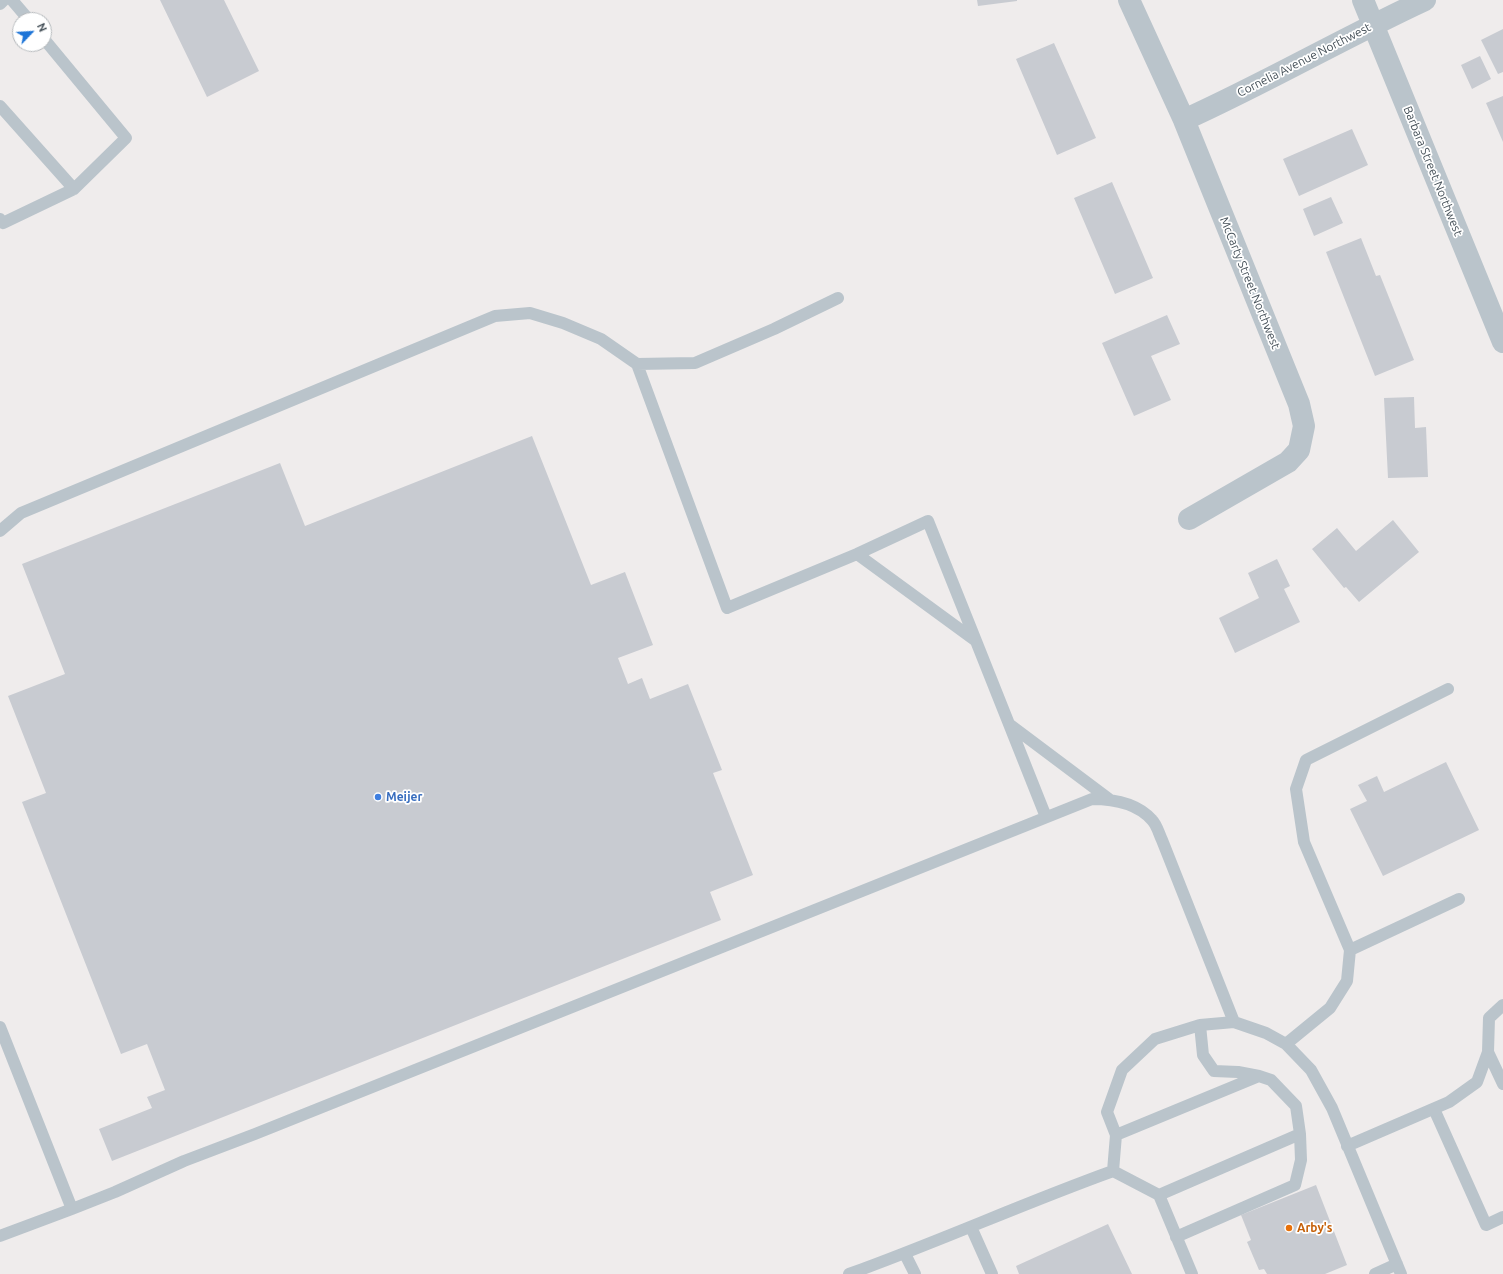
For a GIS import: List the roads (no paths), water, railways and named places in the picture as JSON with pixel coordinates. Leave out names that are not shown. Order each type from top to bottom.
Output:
[{"type":"street","name":"McCarty Street Northwest","points":[[1129,0],[1184,120],[1299,404],[1304,426],[1299,450],[1288,462],[1189,519]]},
{"type":"street","name":"Barbara Street Northwest","points":[[1363,0],[1503,342]]},
{"type":"street","name":"Cornelia Avenue Northwest","points":[[1184,120],[1213,107],[1373,24],[1425,0]]},
{"type":"lane","points":[[0,4],[4,0]]},
{"type":"lane","points":[[12,0],[22,12]]},
{"type":"lane","points":[[0,220],[4,223],[74,189],[126,138],[52,49]]},
{"type":"lane","points":[[0,106],[74,189]]},
{"type":"lane","points":[[636,364],[695,363],[774,329],[838,298]]},
{"type":"lane","points":[[0,531],[21,513],[495,316],[530,312],[563,323],[601,339],[636,364],[727,608],[857,554],[928,521],[1046,817]]},
{"type":"lane","points":[[857,554],[976,641]]},
{"type":"lane","points":[[1286,1044],[1330,1008],[1347,981],[1350,950],[1304,842],[1296,789],[1306,760],[1448,689]]},
{"type":"lane","points":[[1009,724],[1109,799]]},
{"type":"lane","points":[[0,1236],[116,1192],[184,1161],[1092,798],[1109,799],[1134,806],[1153,821],[1162,840],[1234,1022]]},
{"type":"lane","points":[[1350,950],[1459,899]]},
{"type":"lane","points":[[1347,1146],[1449,1102],[1477,1082],[1488,1052],[1489,1018],[1503,1005]]},
{"type":"lane","points":[[1113,1171],[1116,1135],[1107,1112],[1122,1070],[1155,1039],[1200,1025],[1234,1022],[1266,1033],[1286,1044],[1311,1070],[1332,1108],[1399,1269],[1375,1274]]},
{"type":"lane","points":[[1176,1237],[1295,1185],[1302,1160],[1296,1106],[1271,1080],[1238,1072],[1214,1072],[1203,1055],[1200,1025]]},
{"type":"lane","points":[[0,1027],[72,1209]]},
{"type":"lane","points":[[1488,1052],[1503,1084]]},
{"type":"lane","points":[[1116,1135],[1259,1076]]},
{"type":"lane","points":[[1434,1109],[1486,1225],[1503,1217]]},
{"type":"lane","points":[[1159,1195],[1300,1134]]},
{"type":"lane","points":[[850,1274],[906,1254],[1053,1193],[1113,1171],[1159,1195],[1192,1274]]},
{"type":"lane","points":[[971,1227],[992,1274]]},
{"type":"lane","points":[[906,1254],[915,1274]]},
{"type":"place","name":"Meijer","points":[[378,797]]},
{"type":"place","name":"Arby's","points":[[1289,1228]]}]
